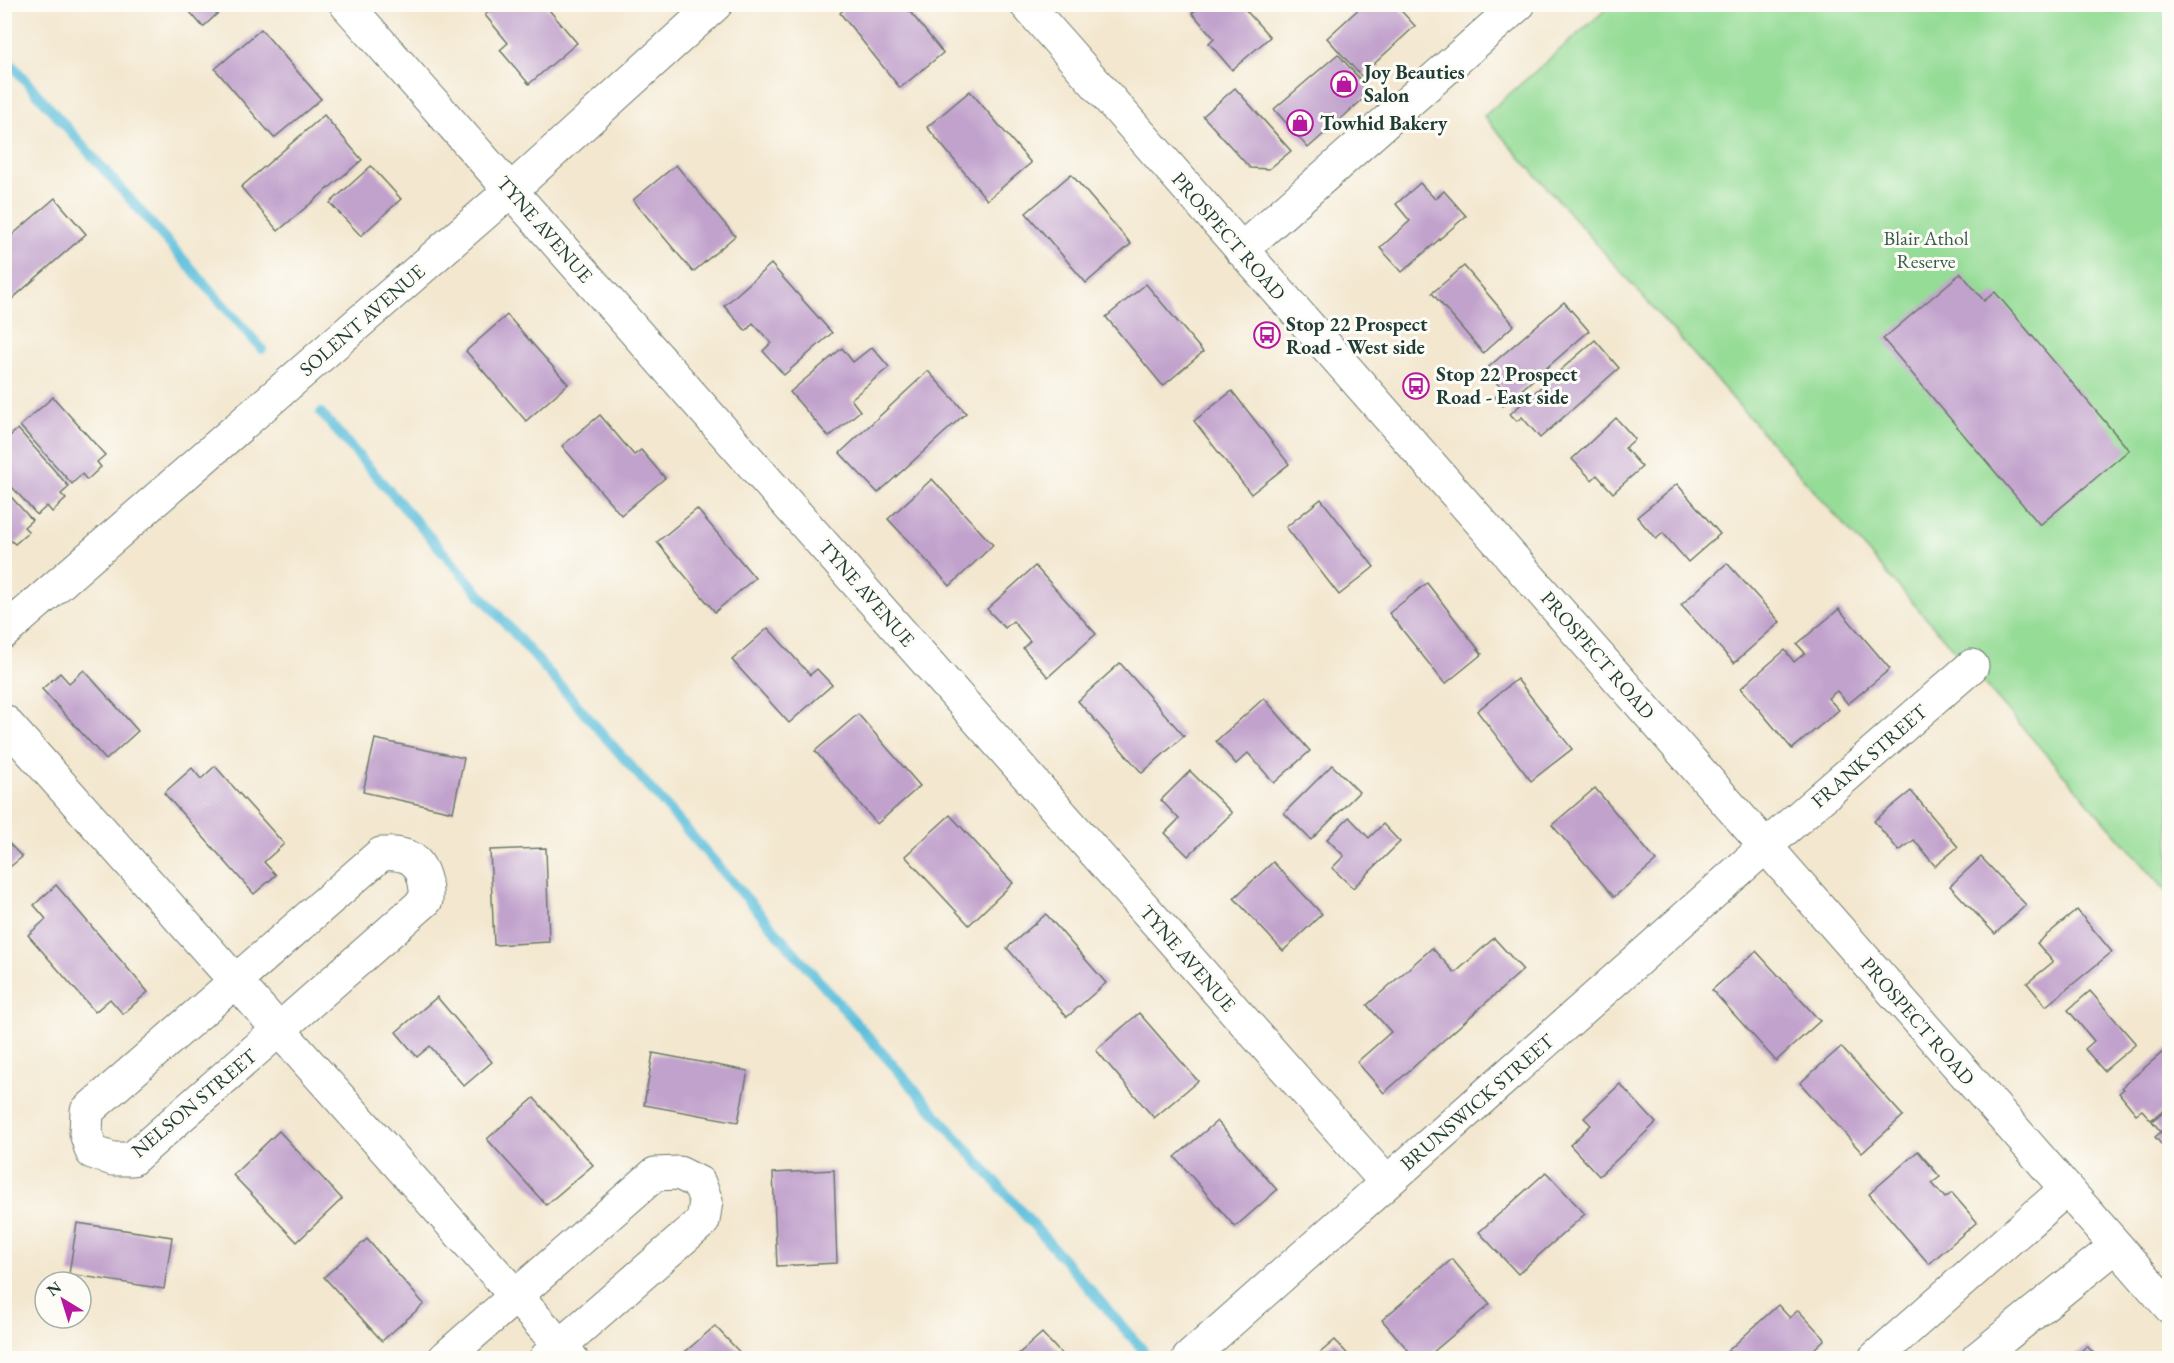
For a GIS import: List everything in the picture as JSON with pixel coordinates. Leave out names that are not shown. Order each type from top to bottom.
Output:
[{"type":"street","name":"TYNE AVENUE","points":[[346,4],[1386,1182]]},
{"type":"street","name":"SOLENT AVENUE","points":[[4,632],[511,190],[716,4]]},
{"type":"street","name":"PROSPECT ROAD","points":[[1026,4],[2169,1307]]},
{"type":"street","points":[[1241,250],[1519,4]]},
{"type":"street","name":"FRANK STREET","points":[[1766,846],[1972,666]]},
{"type":"street","points":[[4,721],[515,1297],[559,1355],[703,1221],[706,1201],[699,1183],[679,1173],[655,1174],[515,1297],[445,1359]]},
{"type":"street","name":"BRUNSWICK STREET","points":[[1190,1359],[1386,1182],[1766,846]]},
{"type":"street","name":"NELSON STREET","points":[[381,854],[403,855],[419,866],[427,884],[426,900],[132,1160],[113,1159],[92,1152],[86,1133],[87,1111],[236,981],[381,854]]},
{"type":"street","points":[[1875,1359],[2066,1189]]},
{"type":"street","points":[[1978,1359],[2116,1246]]},
{"type":"green space","name":"Blair Athol Reserve","points":[[1611,5],[2169,5],[2169,894],[1484,116]]},
{"type":"building","points":[[183,4],[228,4],[203,27]]},
{"type":"building","points":[[498,4],[544,4],[577,43],[529,84],[500,50],[508,43],[485,15]]},
{"type":"building","points":[[850,4],[904,4],[943,53],[900,88],[840,13]]},
{"type":"building","points":[[1364,4],[1395,4],[1415,26],[1361,76],[1327,38]]},
{"type":"building","points":[[1202,5],[1241,5],[1270,37],[1232,70],[1209,43],[1214,38],[1192,13]]},
{"type":"building","points":[[261,29],[321,99],[274,138],[215,69]]},
{"type":"building","points":[[1338,54],[1371,92],[1308,148],[1274,109]]},
{"type":"building","points":[[1235,88],[1291,151],[1269,169],[1250,168],[1203,116]]},
{"type":"building","points":[[970,91],[1031,163],[987,200],[927,127]]},
{"type":"building","points":[[324,115],[362,160],[278,231],[241,187]]},
{"type":"building","points":[[676,165],[735,236],[693,272],[633,200]]},
{"type":"building","points":[[371,166],[401,199],[361,236],[330,203]]},
{"type":"building","points":[[1071,174],[1131,244],[1086,283],[1026,213]]},
{"type":"building","points":[[1420,183],[1435,199],[1444,191],[1466,216],[1402,272],[1380,248],[1410,221],[1396,204]]},
{"type":"building","points":[[55,198],[86,234],[4,306],[4,242]]},
{"type":"building","points":[[771,264],[832,333],[784,375],[763,351],[771,343],[753,323],[746,331],[724,306]]},
{"type":"building","points":[[1464,266],[1514,325],[1483,353],[1432,293]]},
{"type":"building","points":[[1961,273],[1984,301],[1995,292],[2129,450],[2040,525],[1883,339]]},
{"type":"building","points":[[1146,284],[1203,352],[1163,386],[1106,317]]},
{"type":"building","points":[[1564,302],[1589,331],[1503,406],[1495,397],[1503,390],[1485,370]]},
{"type":"building","points":[[507,315],[568,384],[526,421],[466,351]]},
{"type":"building","points":[[1595,340],[1619,368],[1540,438],[1522,417],[1517,421],[1510,414]]},
{"type":"building","points":[[872,347],[889,367],[851,399],[860,411],[829,437],[790,392],[842,348],[853,362]]},
{"type":"building","points":[[928,371],[966,413],[878,493],[840,453]]},
{"type":"building","points":[[1232,391],[1289,464],[1251,494],[1194,421]]},
{"type":"building","points":[[53,397],[105,455],[97,462],[101,467],[87,480],[82,474],[72,484],[20,426]]},
{"type":"building","points":[[600,415],[634,455],[641,450],[665,478],[621,515],[562,446]]},
{"type":"building","points":[[1616,418],[1635,439],[1625,448],[1642,467],[1613,493],[1597,475],[1592,480],[1572,459]]},
{"type":"building","points":[[18,429],[69,487],[61,494],[66,499],[52,512],[47,506],[37,515],[5,479],[5,440]]},
{"type":"building","points":[[932,479],[993,545],[950,586],[888,519]]},
{"type":"building","points":[[1677,484],[1720,534],[1688,562],[1663,533],[1656,539],[1637,517]]},
{"type":"building","points":[[4,489],[32,520],[24,527],[29,532],[15,544],[9,539],[4,543]]},
{"type":"building","points":[[1321,499],[1374,567],[1339,595],[1286,527]]},
{"type":"building","points":[[697,509],[755,578],[715,612],[657,542]]},
{"type":"building","points":[[1727,563],[1780,622],[1734,663],[1681,605]]},
{"type":"building","points":[[1035,566],[1096,634],[1048,677],[1023,648],[1030,641],[1013,621],[1005,628],[987,609]]},
{"type":"building","points":[[1427,583],[1482,654],[1445,684],[1389,613]]},
{"type":"building","points":[[1839,609],[1890,669],[1848,704],[1837,691],[1828,698],[1839,710],[1792,749],[1741,688],[1785,650],[1794,662],[1805,653],[1797,644]]},
{"type":"building","points":[[768,628],[810,675],[817,669],[832,685],[789,723],[732,660]]},
{"type":"building","points":[[1120,663],[1184,736],[1142,773],[1078,701]]},
{"type":"building","points":[[84,670],[138,731],[106,760],[42,689],[60,673],[69,683]]},
{"type":"building","points":[[1517,679],[1572,749],[1531,781],[1477,711]]},
{"type":"building","points":[[1264,698],[1310,751],[1274,783],[1248,753],[1236,764],[1216,741]]},
{"type":"building","points":[[858,714],[920,786],[877,824],[815,751]]},
{"type":"building","points":[[375,739],[464,758],[453,812],[363,792]]},
{"type":"building","points":[[1332,765],[1359,792],[1311,840],[1284,813]]},
{"type":"building","points":[[215,766],[284,844],[264,862],[276,875],[254,894],[164,793],[192,768],[201,779]]},
{"type":"building","points":[[1190,771],[1232,813],[1188,856],[1165,833],[1179,819],[1161,800]]},
{"type":"building","points":[[1595,788],[1656,861],[1614,897],[1552,825]]},
{"type":"building","points":[[1911,791],[1958,847],[1935,866],[1914,840],[1899,851],[1874,821]]},
{"type":"building","points":[[950,815],[1013,883],[969,925],[905,856]]},
{"type":"building","points":[[1349,817],[1369,838],[1383,824],[1400,842],[1353,888],[1332,868],[1344,856],[1327,839]]},
{"type":"building","points":[[4,838],[22,857],[4,872]]},
{"type":"building","points":[[546,848],[549,942],[494,945],[490,850]]},
{"type":"building","points":[[1981,857],[2026,905],[1995,934],[1950,886]]},
{"type":"building","points":[[1273,862],[1322,914],[1283,951],[1234,898]]},
{"type":"building","points":[[56,885],[148,992],[123,1014],[110,999],[95,1012],[28,935],[46,919],[34,905]]},
{"type":"building","points":[[2077,910],[2112,952],[2046,1006],[2027,983],[2053,962],[2037,943]]},
{"type":"building","points":[[1046,914],[1106,983],[1067,1017],[1007,948]]},
{"type":"building","points":[[1494,938],[1523,970],[1384,1093],[1357,1062],[1391,1032],[1367,1005],[1432,948],[1455,973]]},
{"type":"building","points":[[1756,951],[1820,1021],[1776,1061],[1712,990]]},
{"type":"building","points":[[2090,991],[2136,1044],[2104,1071],[2085,1049],[2094,1041],[2068,1010]]},
{"type":"building","points":[[437,997],[492,1062],[464,1086],[430,1046],[417,1057],[396,1032]]},
{"type":"building","points":[[1139,1013],[1198,1081],[1154,1118],[1096,1050]]},
{"type":"building","points":[[2170,1046],[2170,1104],[2151,1120],[2142,1110],[2136,1114],[2119,1093],[2124,1089],[2122,1087]]},
{"type":"building","points":[[1841,1047],[1903,1116],[1862,1153],[1800,1083]]},
{"type":"building","points":[[653,1053],[748,1071],[738,1122],[644,1105]]},
{"type":"building","points":[[1620,1084],[1656,1123],[1599,1176],[1570,1145],[1591,1125],[1584,1118]]},
{"type":"building","points":[[534,1098],[593,1165],[546,1205],[487,1139]]},
{"type":"building","points":[[2170,1106],[2170,1149],[2165,1143],[2162,1145],[2155,1137],[2161,1132],[2152,1121]]},
{"type":"building","points":[[1217,1121],[1277,1190],[1235,1227],[1175,1157]]},
{"type":"building","points":[[279,1131],[342,1199],[297,1242],[233,1175]]},
{"type":"building","points":[[1918,1151],[1940,1177],[1932,1183],[1945,1198],[1952,1193],[1977,1222],[1929,1264],[1869,1194]]},
{"type":"building","points":[[834,1170],[837,1263],[777,1266],[773,1173]]},
{"type":"building","points":[[1546,1172],[1585,1214],[1518,1274],[1479,1232]]},
{"type":"building","points":[[77,1223],[172,1237],[164,1289],[93,1278],[93,1270],[70,1270]]},
{"type":"building","points":[[367,1239],[424,1304],[382,1341],[324,1277]]},
{"type":"building","points":[[1452,1259],[1490,1304],[1426,1358],[1415,1358],[1382,1320]]},
{"type":"building","points":[[1778,1305],[1790,1318],[1798,1310],[1825,1339],[1804,1358],[1720,1358]]},
{"type":"building","points":[[715,1326],[745,1358],[678,1358]]},
{"type":"building","points":[[1042,1333],[1065,1358],[1014,1358]]},
{"type":"building","points":[[1335,1340],[1351,1358],[1314,1358]]},
{"type":"building","points":[[2087,1346],[2098,1358],[2073,1358]]},
{"type":"waterway","points":[[4,56],[262,349]]},
{"type":"waterway","points":[[321,413],[1143,1350]]},
{"type":"place","name":"Joy Beauties Salon","points":[[1344,84]]},
{"type":"place","name":"Towhid Bakery","points":[[1300,123]]},
{"type":"place","name":"Stop 22 Prospect Road - West side","points":[[1267,335]]},
{"type":"place","name":"Stop 22 Prospect Road - East side","points":[[1416,386]]}]
